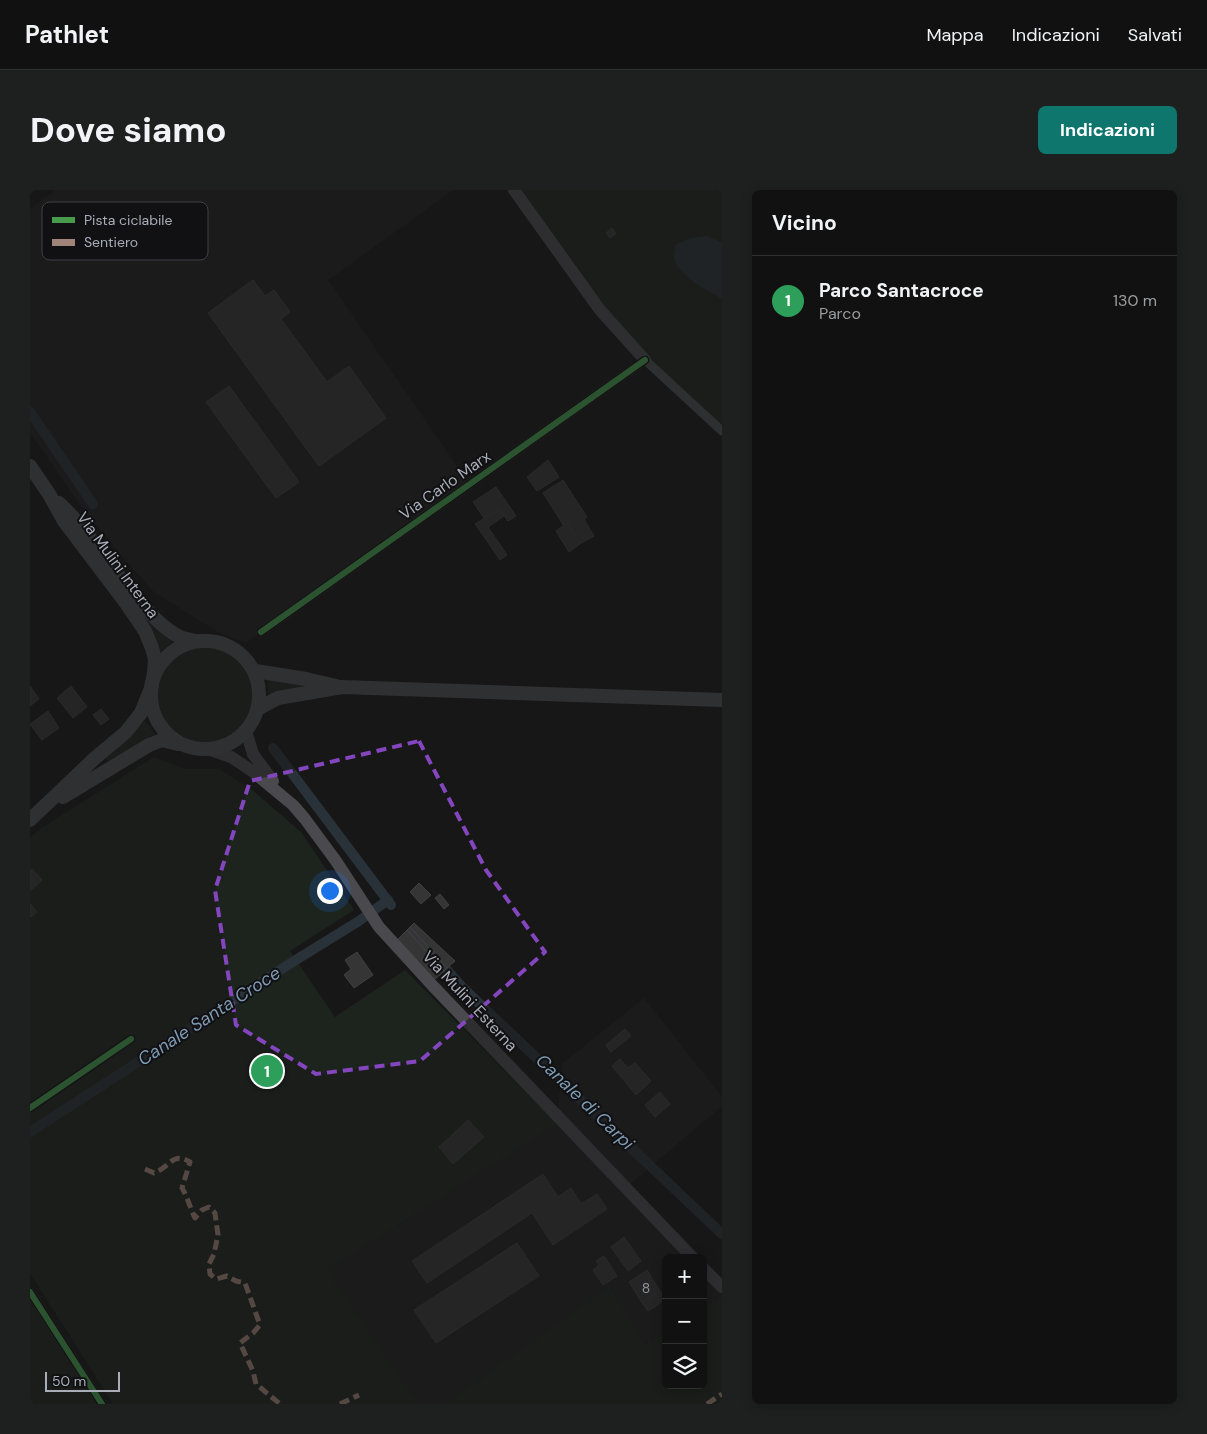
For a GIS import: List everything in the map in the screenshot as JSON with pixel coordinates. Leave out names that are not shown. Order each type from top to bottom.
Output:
[{"type":"main road","points":[[514,190],[600,310],[645,360]]},
{"type":"main road","name":"Via Mulini Interna","points":[[30,466],[50,494],[64,521],[145,631],[155,659],[151,688]]},
{"type":"main road","name":"Via Mulini Interna","points":[[50,494],[71,514],[124,584],[146,609],[178,636],[198,641]]},
{"type":"main road","points":[[198,641],[214,642],[231,647],[244,657],[255,671],[260,689],[258,708],[254,720],[246,731],[235,740],[222,747],[208,749],[196,749],[162,740],[150,745],[35,816],[95,758],[126,732],[141,713],[158,668],[171,652],[184,644],[198,641]]},
{"type":"main road","points":[[255,671],[342,687],[722,700]]},
{"type":"main road","points":[[258,708],[278,698],[342,687]]},
{"type":"main road","points":[[151,688],[151,698],[156,718],[168,734],[185,746]]},
{"type":"main road","name":"Via Mulini Esterna","points":[[246,731],[253,754],[283,796]]},
{"type":"main road","name":"Via Mulini Esterna","points":[[208,749],[231,757],[252,771],[283,796],[305,819],[379,927],[689,1254]]},
{"type":"main road","points":[[707,1272],[722,1287]]},
{"type":"street","points":[[645,360],[722,430]]},
{"type":"street","name":"Via Carlo Marx","points":[[260,632],[645,360]]},
{"type":"street","points":[[30,1292],[102,1404]]},
{"type":"highlighted area","points":[[419,741],[486,870],[545,952],[420,1061],[316,1074],[236,1025],[215,890],[250,781]]},
{"type":"shaded area","points":[[56,190],[453,190],[328,280],[468,482],[246,643],[218,632],[154,592],[81,506],[30,432],[30,209]]},
{"type":"shaded area","points":[[513,190],[722,190],[722,433],[612,323]]},
{"type":"shaded area","points":[[707,236],[722,243],[722,299],[686,276],[676,263],[674,256],[676,244],[691,238]]},
{"type":"shaded area","points":[[142,611],[175,640],[160,652],[146,622]]},
{"type":"shaded area","points":[[205,648],[223,652],[238,662],[248,677],[252,695],[248,713],[238,728],[223,738],[205,742],[187,738],[172,728],[162,713],[158,695],[162,677],[172,662],[187,652]]},
{"type":"shaded area","points":[[267,679],[303,684],[302,687],[269,696]]},
{"type":"shaded area","points":[[145,721],[155,734],[108,761],[106,760],[106,756]]},
{"type":"shaded area","points":[[154,757],[185,769],[219,769],[251,789],[301,832],[354,910],[290,951],[335,1017],[405,970],[557,1124],[327,1270],[418,1404],[113,1404],[30,1273],[30,838],[40,829]]},
{"type":"shaded area","points":[[644,998],[722,1097],[722,1106],[623,1190],[684,1254],[662,1254],[662,1334],[645,1345],[610,1286],[445,1404],[418,1404],[327,1270],[557,1124],[562,1064]]},
{"type":"shaded area","points":[[707,1277],[722,1292],[722,1297],[707,1306]]},
{"type":"shaded area","points":[[610,1286],[645,1345],[662,1334],[662,1389],[707,1389],[707,1306],[722,1297],[722,1404],[445,1404]]},
{"type":"shaded area","points":[[30,1298],[99,1404],[30,1404]]},
{"type":"building","points":[[612,228],[616,234],[610,238],[606,233]]},
{"type":"building","points":[[253,280],[265,296],[274,290],[290,312],[281,319],[327,382],[349,366],[386,418],[319,466],[208,313]]},
{"type":"building","points":[[229,386],[299,482],[276,498],[206,402]]},
{"type":"building","points":[[548,460],[559,477],[537,491],[527,477]]},
{"type":"building","points":[[563,480],[587,517],[584,519],[594,536],[580,544],[567,523],[564,526],[543,493]]},
{"type":"building","points":[[496,487],[516,516],[508,521],[499,509],[484,518],[473,502]]},
{"type":"building","points":[[499,509],[504,516],[488,527],[492,533],[485,538],[475,524]]},
{"type":"building","points":[[567,523],[580,544],[569,552],[556,531]]},
{"type":"building","points":[[492,533],[507,555],[500,560],[485,538]]},
{"type":"building","points":[[30,686],[39,699],[30,706]]},
{"type":"building","points":[[71,686],[87,707],[73,718],[57,698]]},
{"type":"building","points":[[101,709],[109,719],[101,725],[93,715]]},
{"type":"building","points":[[48,711],[59,728],[42,740],[30,724]]},
{"type":"building","points":[[32,869],[42,880],[30,891],[30,871]]},
{"type":"building","points":[[419,883],[431,895],[421,904],[410,892]]},
{"type":"building","points":[[440,894],[449,905],[444,909],[435,898]]},
{"type":"building","points":[[30,904],[37,912],[31,917],[30,916]]},
{"type":"building","points":[[414,923],[455,961],[447,968],[410,927]]},
{"type":"building","points":[[410,927],[447,968],[444,971],[407,930]]},
{"type":"building","points":[[407,930],[444,971],[434,980],[396,941]]},
{"type":"building","points":[[357,952],[373,975],[354,988],[344,975],[351,969],[345,960]]},
{"type":"building","points":[[625,1029],[631,1036],[611,1052],[606,1045]]},
{"type":"building","points":[[620,1059],[628,1068],[635,1063],[651,1081],[636,1095],[612,1066]]},
{"type":"building","points":[[660,1092],[670,1104],[655,1117],[645,1105]]},
{"type":"building","points":[[468,1120],[484,1137],[453,1164],[439,1147]]},
{"type":"building","points":[[543,1174],[558,1197],[571,1188],[581,1204],[597,1194],[607,1209],[553,1245],[532,1213],[427,1283],[412,1261]]},
{"type":"building","points":[[624,1237],[641,1261],[628,1271],[611,1247]]},
{"type":"building","points":[[517,1243],[539,1276],[436,1343],[414,1310]]},
{"type":"building","points":[[604,1256],[617,1276],[603,1285],[593,1270],[599,1265],[596,1261]]},
{"type":"building","points":[[647,1270],[660,1291],[642,1303],[629,1282]]},
{"type":"building","points":[[660,1291],[662,1294],[662,1302],[648,1311],[642,1303]]},
{"type":"waterway","name":"Canale di Carpi","points":[[30,412],[93,504]]},
{"type":"waterway","name":"Canale di Carpi","points":[[273,748],[391,905]]},
{"type":"waterway","name":"Canale Santa Croce","points":[[30,1132],[359,921],[388,900]]},
{"type":"waterway","name":"Canale di Carpi","points":[[447,970],[463,988],[722,1234]]},
{"type":"marked path","points":[[145,1169],[154,1173],[179,1158],[190,1162],[182,1188],[195,1218],[202,1210],[209,1207],[215,1213],[218,1235],[214,1254],[209,1264],[210,1274],[216,1279],[227,1276],[245,1283],[260,1325],[240,1343],[253,1371],[256,1384],[280,1404]]},
{"type":"marked path","points":[[707,1404],[722,1394]]},
{"type":"marked path","points":[[340,1404],[359,1395]]},
{"type":"cycle path","points":[[261,632],[645,360]]},
{"type":"cycle path","points":[[30,1108],[131,1039]]},
{"type":"cycle path","points":[[30,1292],[102,1404]]},
{"type":"place","name":"Parco Santacroce","points":[[267,1071]]}]
